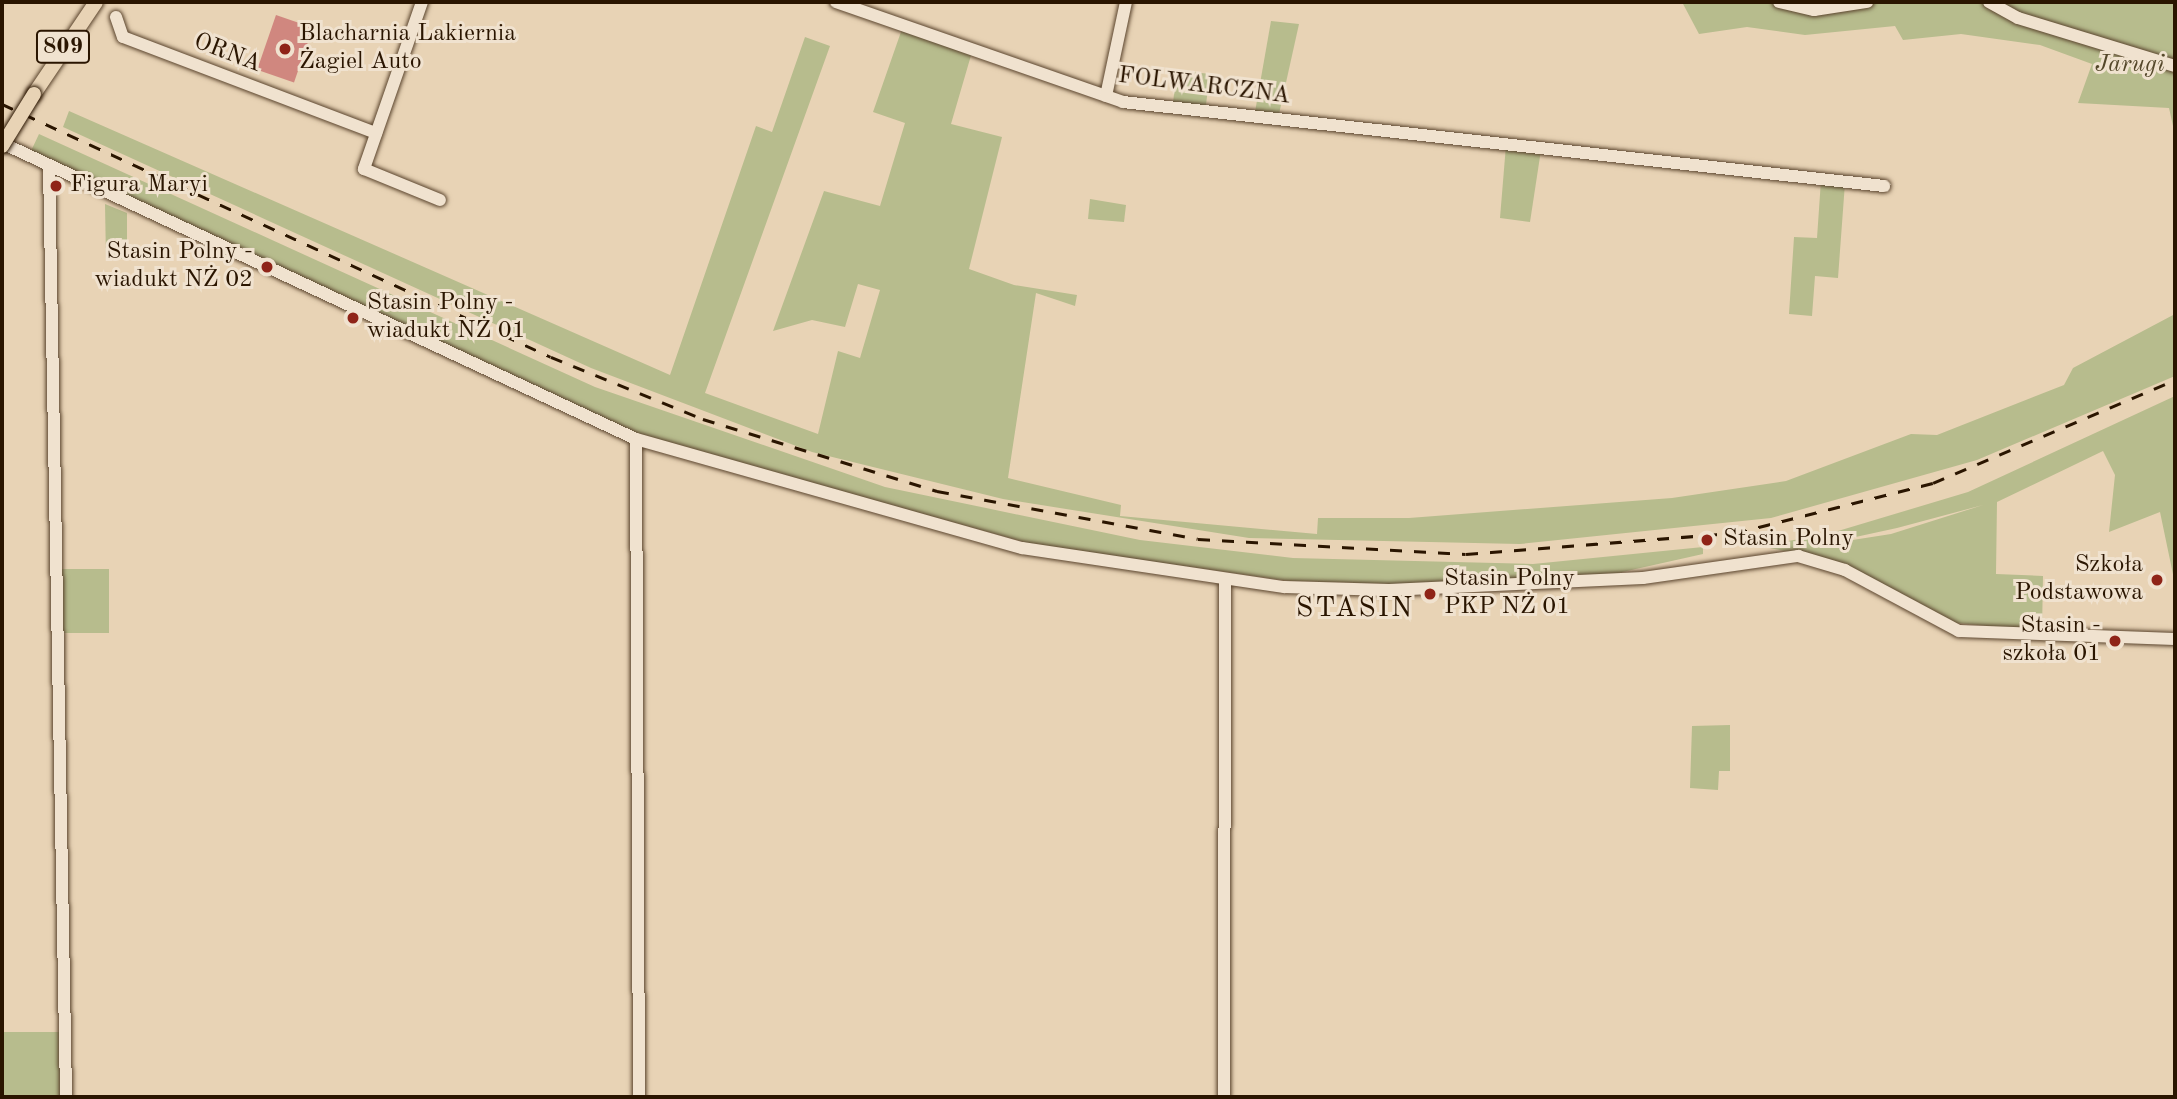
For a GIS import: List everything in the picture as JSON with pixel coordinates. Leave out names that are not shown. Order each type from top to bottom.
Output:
[{"type":"main road","name":"809","points":[[2,145],[33,94],[96,2]]},
{"type":"street","points":[[422,2],[365,172],[440,200]]},
{"type":"street","name":"FOLWARCZNA","points":[[836,2],[1106,96],[1884,186]]},
{"type":"street","points":[[1106,96],[1126,2]]},
{"type":"street","points":[[1779,2],[1814,10],[1867,2]]},
{"type":"street","points":[[1989,2],[2018,18],[2175,66]]},
{"type":"street","name":"ORNA","points":[[116,17],[130,40],[374,139]]},
{"type":"street","points":[[2,145],[636,439],[1022,548],[1284,587],[1443,590],[1643,578],[1798,556],[1845,570],[1959,631],[2175,639]]},
{"type":"street","points":[[49,166],[66,1097]]},
{"type":"street","points":[[636,439],[639,1097]]},
{"type":"street","points":[[1224,1097],[1226,579]]},
{"type":"green space","name":"Jarugi","points":[[1682,2],[2175,2],[2175,135],[2169,108],[2078,103],[2092,64],[2040,45],[1961,34],[1903,40],[1895,26],[1805,35],[1747,27],[1699,34]]},
{"type":"green space","points":[[1271,21],[1299,24],[1279,114],[1255,112]]},
{"type":"green space","points":[[902,29],[972,52],[951,124],[1002,137],[969,269],[1014,285],[1077,295],[1075,306],[1036,293],[1008,478],[1121,505],[1120,516],[1317,534],[1318,518],[1409,518],[1672,498],[1786,481],[1911,434],[1937,435],[2064,385],[2073,368],[2175,314],[2175,376],[1977,460],[1771,518],[1520,544],[1249,538],[1003,499],[812,452],[591,368],[63,127],[69,111],[670,375],[756,126],[772,132],[805,37],[830,46],[705,393],[818,434],[838,351],[860,358],[880,290],[858,284],[845,327],[812,320],[773,331],[824,191],[880,206],[905,123],[873,112]]},
{"type":"green space","points":[[1177,70],[1210,74],[1206,108],[1173,104]]},
{"type":"green space","points":[[39,134],[595,387],[885,487],[1140,540],[1293,558],[1533,564],[1703,547],[1703,554],[1609,575],[1394,584],[1290,581],[1035,545],[645,437],[31,151]]},
{"type":"green space","points":[[1506,145],[1541,150],[1530,222],[1500,218]]},
{"type":"green space","points":[[1821,180],[1845,183],[1838,278],[1815,276],[1812,316],[1789,314],[1794,237],[1817,238]]},
{"type":"green space","points":[[1090,199],[1126,205],[1124,222],[1088,219]]},
{"type":"green space","points":[[105,204],[127,213],[127,259],[106,259]]},
{"type":"green space","points":[[2175,396],[2175,584],[2160,512],[2109,532],[2115,475],[2103,451],[1997,502],[1996,574],[2043,576],[2042,631],[1946,622],[1836,561],[1759,546],[1828,534],[1968,492]],"holes":[[[1983,505],[1891,534],[1814,546]]]},
{"type":"green space","points":[[61,569],[109,569],[109,633],[61,633]]},
{"type":"green space","points":[[1730,725],[1730,771],[1719,771],[1718,790],[1690,788],[1692,726]]},
{"type":"green space","points":[[2,1032],[63,1032],[63,1097],[2,1097]]},
{"type":"building","name":"Blacharnia Lakiernia Żagiel Auto","points":[[276,15],[313,28],[294,83],[257,70]]},
{"type":"railway","points":[[2,104],[551,357],[703,419],[937,491],[1198,539],[1466,554],[1735,533],[1933,483],[2175,380]]},
{"type":"place","name":"Blacharnia Lakiernia Żagiel Auto","points":[[285,49]]},
{"type":"place","name":"Figura Maryi","points":[[56,186]]},
{"type":"place","name":"Stasin Polny - wiadukt NŻ 02","points":[[267,267]]},
{"type":"place","name":"Stasin Polny - wiadukt NŻ 01","points":[[353,318]]},
{"type":"place","name":"Stasin Polny","points":[[1707,540]]},
{"type":"place","name":"Szkoła Podstawowa","points":[[2157,580]]},
{"type":"place","name":"Stasin Polny PKP NŻ 01","points":[[1430,594]]},
{"type":"place","name":"Stasin - szkoła 01","points":[[2115,641]]},
{"type":"district","name":"STASIN","points":[[1355,609]]}]
